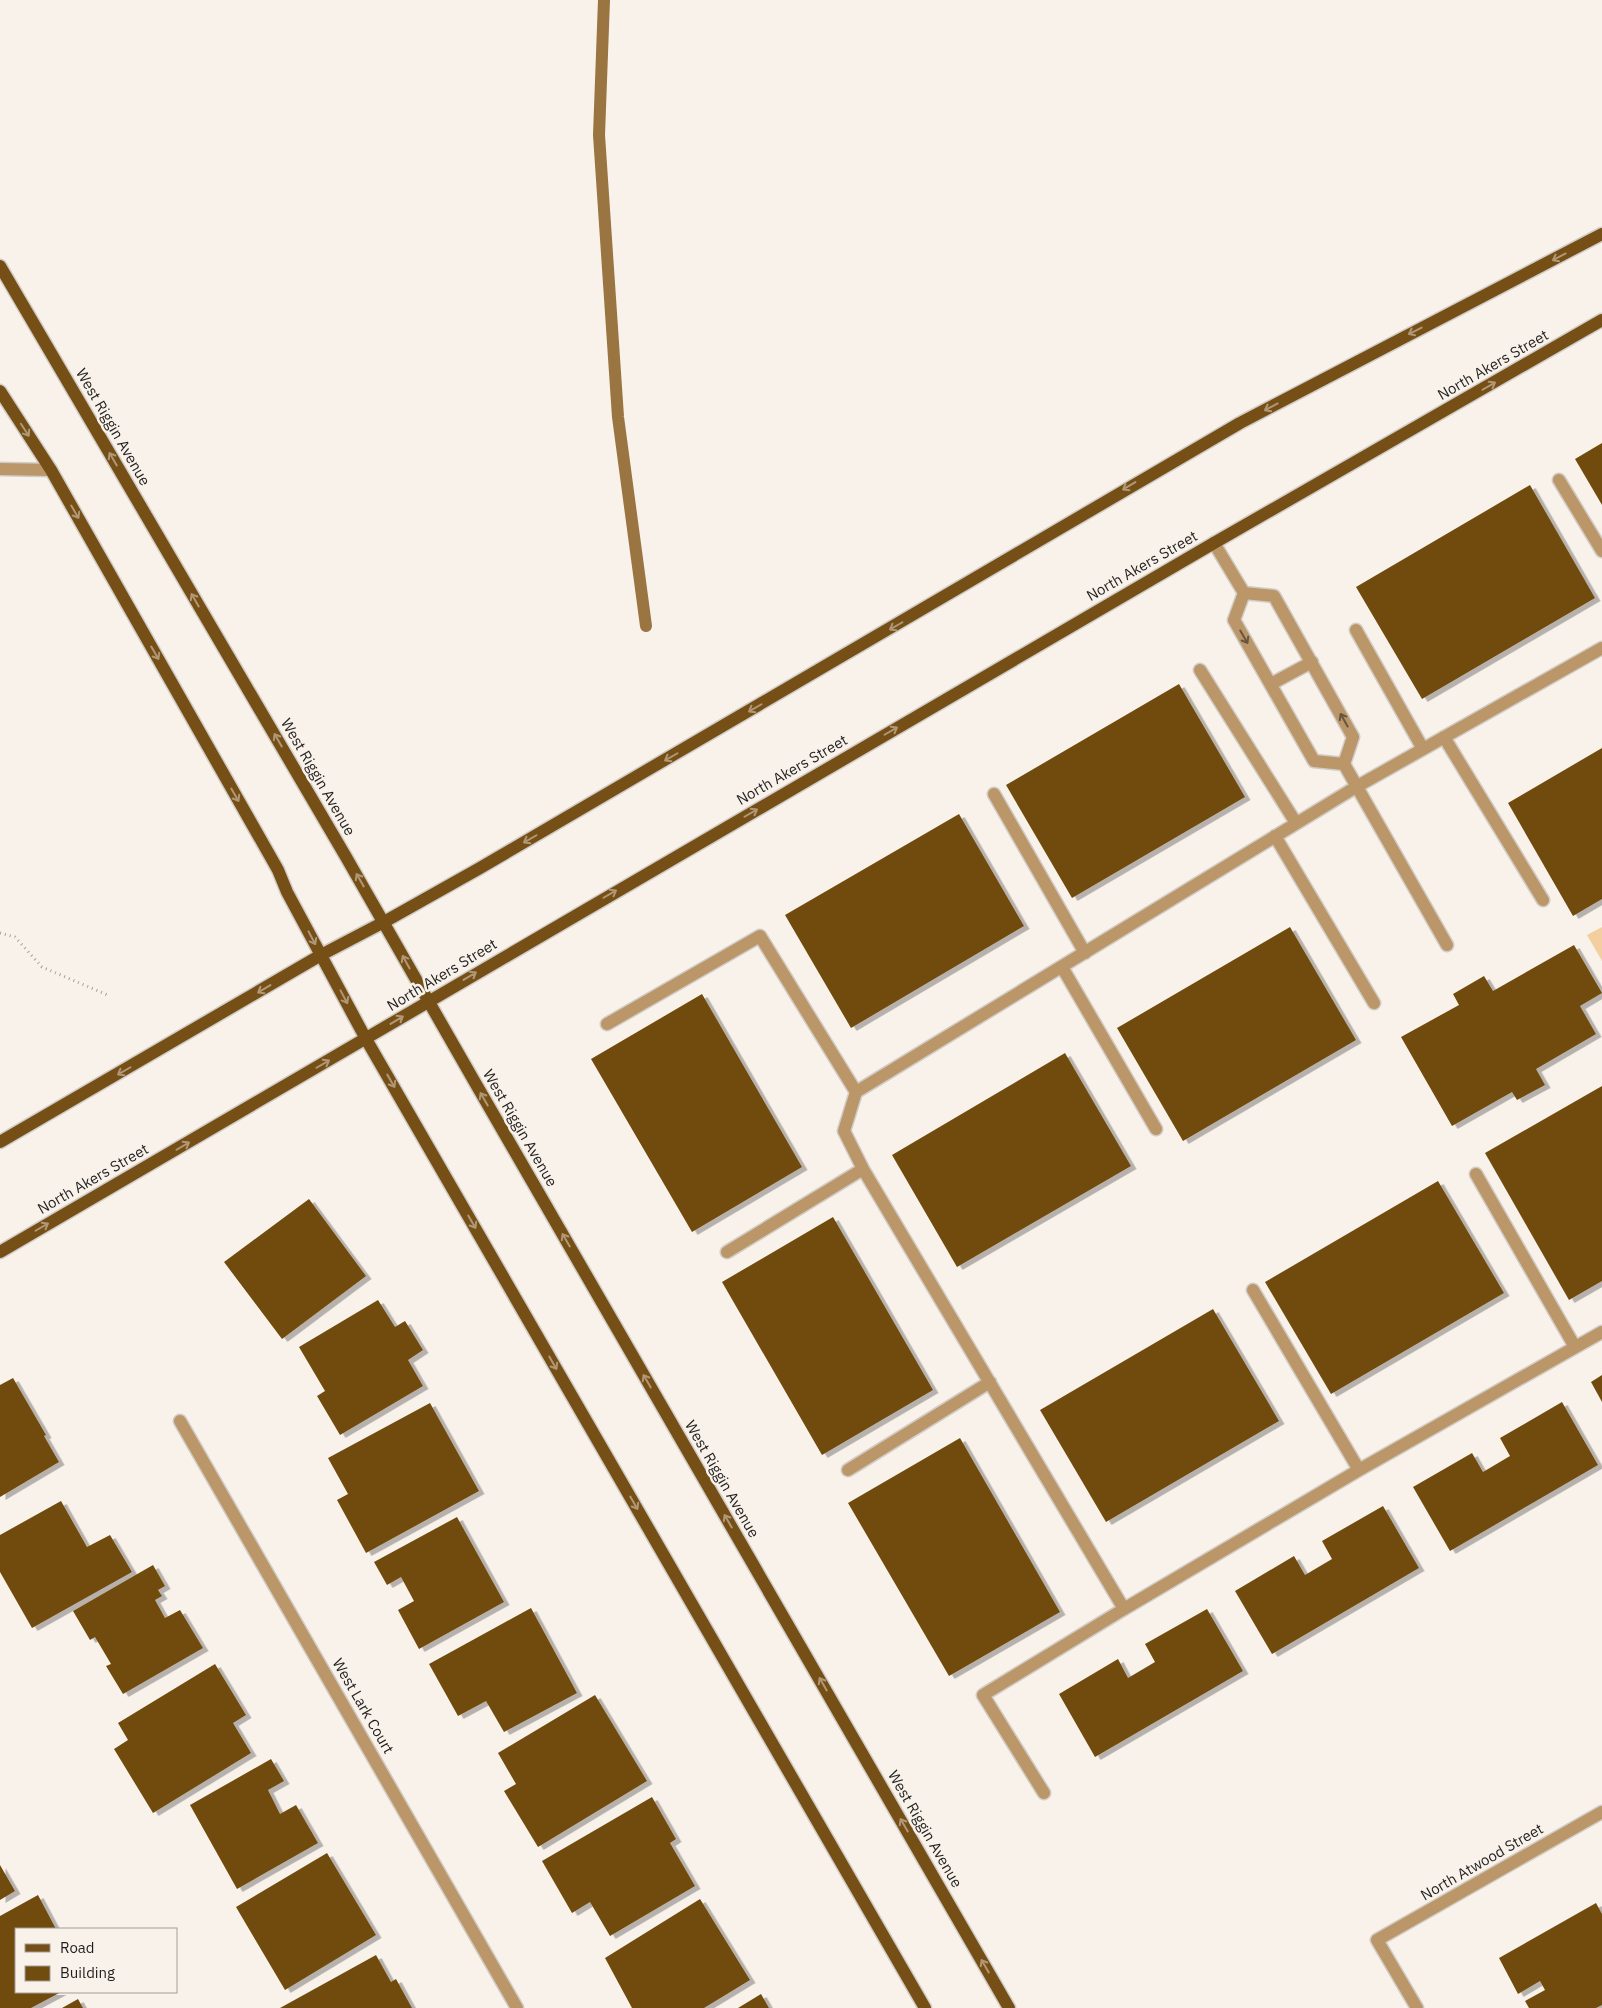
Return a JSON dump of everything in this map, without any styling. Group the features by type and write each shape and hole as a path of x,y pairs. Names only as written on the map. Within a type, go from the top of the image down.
{"main road":[{"path":"0,1142 321,955 384,922 722,728 1132,484 1240,423 1602,234"},
{"name":"West Riggin Avenue","path":"0,266 384,922 1009,2008"},
{"name":"North Akers Street","path":"0,1252 1214,543 1602,320"},
{"path":"0,391 51,470 278,870 287,892 366,1039 925,2008"}],"street":[{"path":"0,469 51,470"},
{"path":"1559,480 1602,551"},
{"path":"1214,543 1244,593"},
{"path":"1244,593 1274,596 1353,737 1344,764 1447,945"},
{"path":"1244,593 1234,620 1314,761 1344,764"},
{"path":"1356,630 1423,749"},
{"path":"1124,1609 863,1169 844,1131 856,1092 1356,787 1602,648"},
{"path":"1272,684 1312,662"},
{"path":"1200,670 1296,823"},
{"path":"1444,737 1543,900"},
{"path":"994,794 1085,953"},
{"path":"1275,836 1374,1004"},
{"path":"607,1024 760,936 856,1092"},
{"path":"1062,966 1156,1129"},
{"path":"727,1252 863,1169"},
{"path":"1476,1174 1575,1348"},
{"path":"1253,1290 1359,1470"},
{"path":"1044,1793 983,1695 1359,1470 1602,1332"},
{"path":"848,1470 990,1382"},
{"name":"West Lark Court","path":"180,1421 517,2008"},
{"name":"North Atwood Street","path":"1417,2008 1377,1940 1602,1812"}],"path":[{"path":"0,933 15,937 42,968 110,996"}],"shaded area":[{"path":"1602,927 1602,961 1587,935"}],"building":[{"path":"1602,443 1602,505 1575,459"},
{"path":"1530,485 1595,598 1422,699 1356,587"},
{"path":"1179,684 1245,797 1072,898 1006,785"},
{"path":"1602,748 1602,899 1573,916 1508,803"},
{"path":"959,814 1024,926 851,1028 785,915"},
{"path":"1290,927 1356,1040 1183,1141 1117,1028"},
{"path":"1574,945 1602,993 1580,1006 1596,1034 1536,1069 1545,1085 1517,1100 1512,1092 1452,1126 1401,1037 1459,1005 1453,994 1484,976 1493,991"},
{"path":"702,994 802,1167 692,1232 591,1059"},
{"path":"1065,1053 1131,1166 957,1267 892,1155"},
{"path":"1602,1086 1602,1281 1569,1300 1485,1153"},
{"path":"1438,1181 1504,1293 1331,1394 1265,1282"},
{"path":"309,1199 366,1276 282,1339 224,1262"},
{"path":"833,1217 933,1390 822,1455 722,1282"},
{"path":"378,1300 395,1327 405,1321 423,1350 408,1360 423,1386 340,1435 317,1396 325,1391 299,1347"},
{"path":"1213,1309 1279,1421 1106,1522 1040,1410"},
{"path":"1602,1375 1602,1402 1591,1382"},
{"path":"13,1378 46,1435 44,1436 59,1462 0,1497 0,1385"},
{"path":"1562,1402 1598,1465 1450,1551 1413,1487 1472,1453 1483,1472 1510,1456 1500,1438"},
{"path":"430,1403 479,1491 366,1553 337,1500 348,1494 328,1458"},
{"path":"960,1438 1060,1612 949,1676 848,1503"},
{"path":"61,1501 87,1547 110,1535 132,1572 32,1628 0,1572 0,1535"},
{"path":"1383,1506 1419,1568 1272,1654 1235,1591 1294,1556 1305,1575 1332,1559 1322,1541"},
{"path":"457,1517 504,1602 419,1649 398,1610 414,1601 401,1577 387,1585 374,1562"},
{"path":"153,1565 165,1586 158,1590 162,1596 155,1600 165,1618 180,1610 203,1648 123,1694 106,1666 111,1664 95,1637 90,1640 73,1611"},
{"path":"531,1608 577,1693 504,1732 486,1701 458,1716 429,1664"},
{"path":"1207,1609 1243,1671 1095,1757 1059,1694 1118,1659 1128,1678 1155,1662 1145,1644"},
{"path":"215,1664 246,1715 233,1723 251,1753 153,1813 114,1749 128,1740 118,1723"},
{"path":"595,1695 647,1781 538,1847 504,1791 516,1784 498,1753"},
{"path":"271,1759 284,1781 268,1790 280,1814 296,1805 318,1843 237,1889 190,1805"},
{"path":"652,1797 676,1839 670,1843 695,1886 610,1936 590,1902 572,1913 542,1861"},
{"path":"327,1853 376,1935 285,1990 236,1907"},
{"path":"0,1865 15,1891 0,1900"},
{"path":"38,1895 55,1928 15,1928 15,1993 59,1993 31,2008 0,2008 0,1916"},
{"path":"700,1899 750,1980 704,2008 632,2008 605,1958"},
{"path":"1596,1903 1602,1914 1602,2005 1596,2008 1529,2008 1525,2001 1545,1990 1540,1981 1518,1994 1499,1958"},
{"path":"376,1955 391,1982 396,1979 412,2008 280,2008"},
{"path":"761,1994 769,2008 738,2008"},
{"path":"78,1999 83,2008 62,2008"}],"waterway":[{"path":"604,0 599,135 618,417 646,626"}]}
